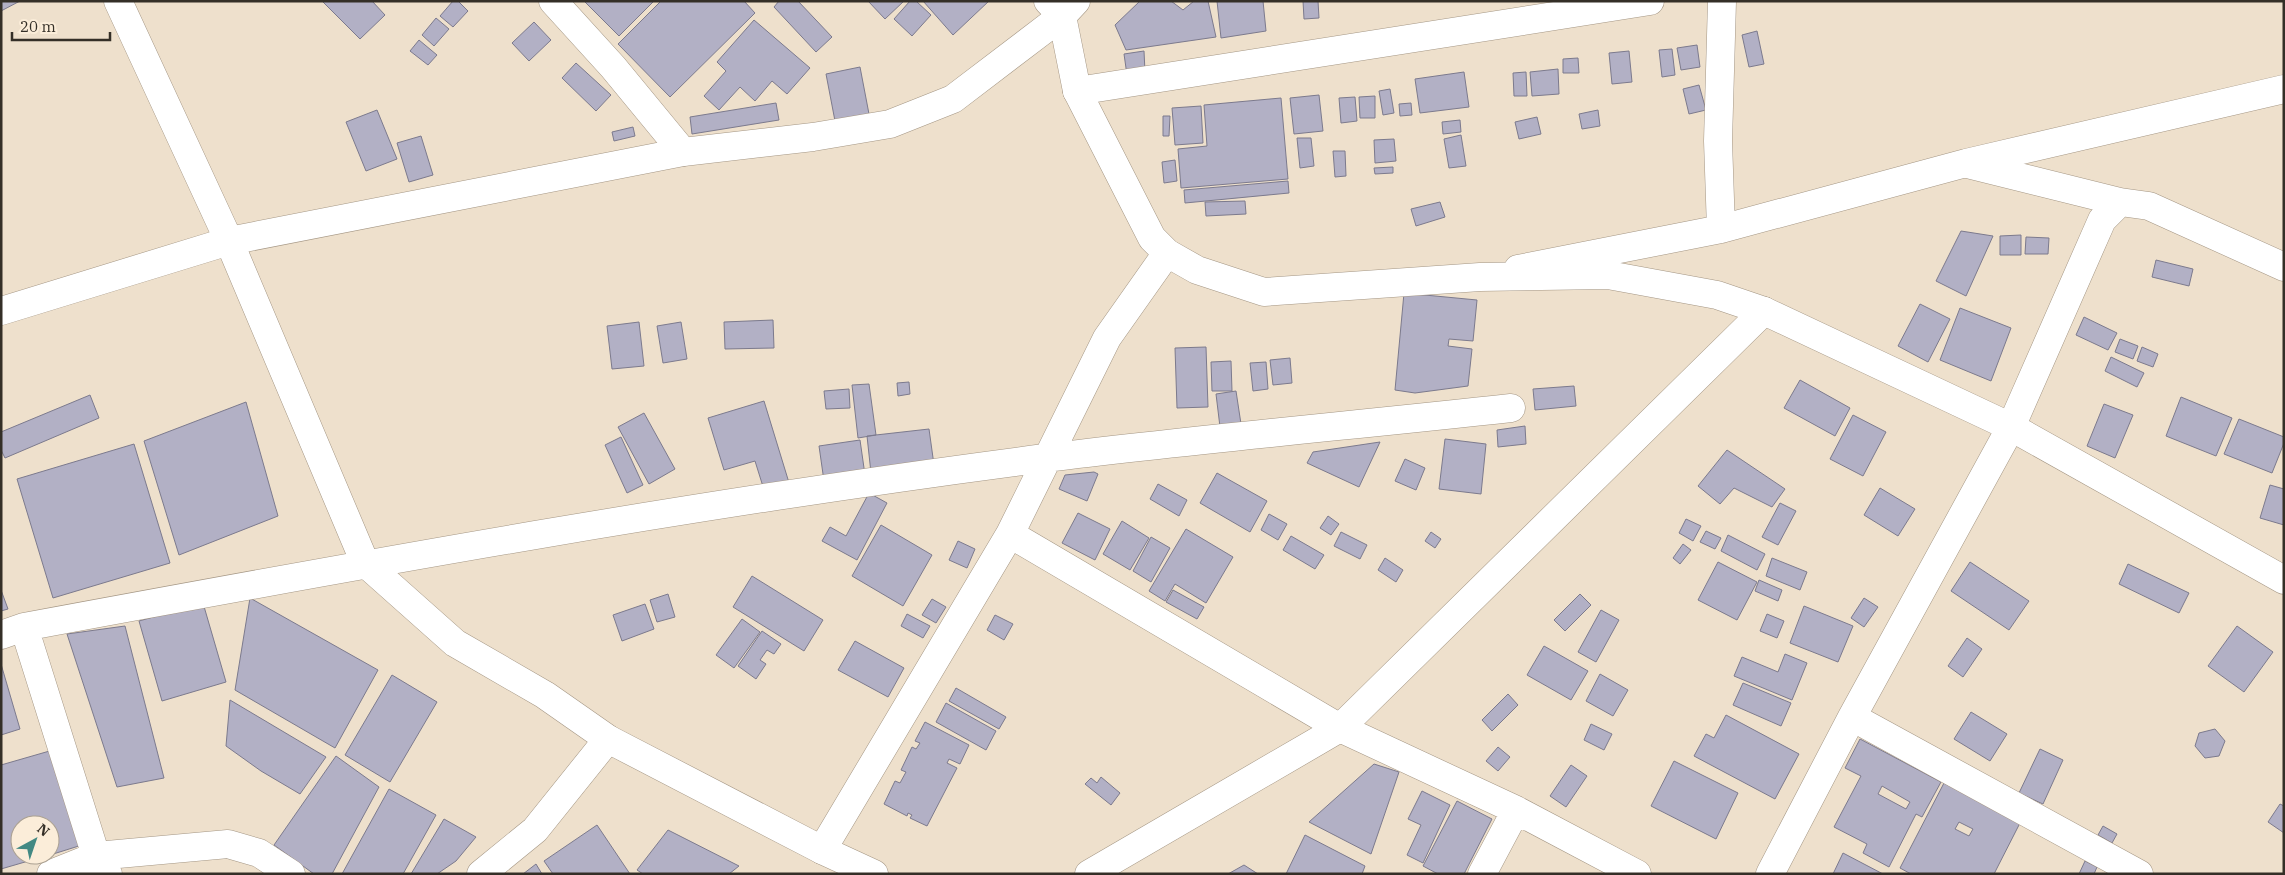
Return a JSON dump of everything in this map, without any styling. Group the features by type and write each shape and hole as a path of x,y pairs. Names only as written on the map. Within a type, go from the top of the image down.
{"street":[{"path":"118,1 229,241 365,563 455,643 545,696 608,739 822,850 874,874"},
{"path":"553,1 613,67 683,152"},
{"path":"1077,90 1650,1"},
{"path":"1721,229 1718,141 1722,1"},
{"path":"1,311 229,241 683,152 813,137 890,124 953,99 1062,6"},
{"path":"1062,6 1077,90 1152,238 1167,253 1197,270 1264,292 1480,277 1608,275 1717,295 1764,311 2011,427 2284,580"},
{"path":"1480,277 1721,229 1966,163 2284,89"},
{"path":"1966,163 2120,202 2149,206 2284,267"},
{"path":"1770,874 1852,717 2011,427 2102,220 2120,202"},
{"path":"822,850 1010,534 1106,338 1167,253"},
{"path":"1089,874 1340,728 1764,311"},
{"path":"102,865 13,631 365,563 806,492 1047,458 1511,408"},
{"path":"1010,534 1340,728 1516,810 1637,874"},
{"path":"1852,717 2139,874"},
{"path":"481,874 535,830 608,739"},
{"path":"1482,874 1516,810"},
{"path":"51,874 228,844 259,853 291,874"}],"building":[{"path":"1,1 20,1 1,11"},
{"path":"322,1 372,1 385,15 360,39"},
{"path":"453,1 458,1 468,11 453,27 440,16"},
{"path":"584,1 654,1 619,36"},
{"path":"661,1 744,1 755,13 670,97 618,44"},
{"path":"779,1 798,1 832,37 816,52 774,7"},
{"path":"868,1 904,1 885,19"},
{"path":"910,1 916,1 931,15 912,36 894,19"},
{"path":"923,1 989,1 953,35"},
{"path":"1140,1 1171,1 1183,10 1194,1 1208,1 1216,37 1126,50 1115,25"},
{"path":"1217,1 1263,1 1266,31 1221,38"},
{"path":"1303,1 1318,1 1319,18 1304,19"},
{"path":"436,18 449,29 434,46 422,35"},
{"path":"754,20 810,68 787,94 772,81 755,101 740,87 719,110 704,96 726,71 717,62"},
{"path":"534,22 551,40 529,61 512,43"},
{"path":"1757,31 1764,64 1749,67 1742,35"},
{"path":"419,40 437,55 428,65 410,51"},
{"path":"1697,45 1700,67 1681,70 1677,48"},
{"path":"1672,49 1675,75 1662,77 1659,50"},
{"path":"1144,51 1145,72 1127,75 1124,54"},
{"path":"1629,51 1632,82 1612,84 1609,53"},
{"path":"1578,58 1579,73 1563,73 1563,59"},
{"path":"576,63 611,95 596,111 562,78"},
{"path":"860,67 869,114 835,121 826,74"},
{"path":"1558,69 1559,94 1532,96 1530,72"},
{"path":"1464,72 1469,107 1420,113 1415,79"},
{"path":"1526,72 1527,96 1514,96 1513,73"},
{"path":"1699,85 1706,110 1689,114 1683,89"},
{"path":"1390,89 1394,113 1383,115 1379,91"},
{"path":"1319,95 1323,131 1294,134 1290,98"},
{"path":"1375,96 1375,118 1360,118 1359,97"},
{"path":"1355,97 1357,121 1341,123 1339,98"},
{"path":"1281,98 1288,179 1181,188 1178,149 1207,146 1204,105"},
{"path":"776,103 779,120 692,134 690,117"},
{"path":"1411,103 1412,115 1400,116 1399,104"},
{"path":"1201,106 1203,143 1175,145 1172,108"},
{"path":"377,110 397,159 366,171 346,122"},
{"path":"1598,110 1600,126 1582,129 1579,114"},
{"path":"1163,116 1170,116 1169,136 1163,136"},
{"path":"1537,117 1541,134 1519,139 1515,122"},
{"path":"1460,120 1461,132 1443,134 1442,122"},
{"path":"633,127 635,136 614,141 612,132"},
{"path":"1461,135 1466,166 1449,168 1444,139"},
{"path":"421,136 433,175 409,182 397,143"},
{"path":"1297,138 1311,138 1314,166 1300,168"},
{"path":"1394,139 1396,161 1375,163 1374,140"},
{"path":"1333,151 1345,151 1346,176 1335,177"},
{"path":"1175,160 1177,181 1164,183 1162,162"},
{"path":"1393,167 1393,173 1375,174 1374,168"},
{"path":"1288,181 1289,193 1185,203 1184,190"},
{"path":"1245,201 1246,214 1206,216 1205,202"},
{"path":"1440,202 1445,217 1416,226 1411,209"},
{"path":"1961,231 1993,236 1966,296 1936,281"},
{"path":"2021,235 2021,255 2000,255 2000,236"},
{"path":"2026,237 2049,238 2048,254 2025,254"},
{"path":"2156,260 2193,269 2189,286 2152,277"},
{"path":"1404,293 1477,300 1473,341 1449,339 1448,346 1472,349 1468,386 1415,393 1395,390"},
{"path":"1920,304 1950,319 1928,362 1898,346"},
{"path":"1960,308 2011,328 1991,381 1940,360"},
{"path":"2084,317 2117,333 2108,350 2076,335"},
{"path":"773,320 774,348 725,349 724,322"},
{"path":"639,322 644,366 612,369 607,326"},
{"path":"681,322 687,359 663,363 657,326"},
{"path":"2120,339 2138,346 2133,359 2115,352"},
{"path":"1206,347 1208,407 1177,408 1175,348"},
{"path":"2142,347 2158,354 2153,367 2137,361"},
{"path":"2111,357 2144,373 2137,387 2105,371"},
{"path":"1290,358 1292,383 1273,385 1270,360"},
{"path":"1231,361 1232,391 1212,391 1211,362"},
{"path":"1266,362 1268,389 1253,391 1250,363"},
{"path":"1800,380 1850,408 1835,436 1784,408"},
{"path":"909,382 910,394 898,396 897,383"},
{"path":"869,384 876,435 858,438 852,385"},
{"path":"1574,386 1576,406 1535,410 1533,389"},
{"path":"849,389 850,408 826,409 824,391"},
{"path":"1236,391 1241,424 1220,427 1216,394"},
{"path":"90,395 99,418 5,458 1,450 1,432"},
{"path":"2181,397 2232,418 2216,456 2166,436"},
{"path":"764,401 790,486 765,493 755,461 724,470 708,418"},
{"path":"246,402 278,516 179,555 144,441"},
{"path":"2104,404 2133,415 2115,458 2087,446"},
{"path":"644,413 675,469 649,484 618,427"},
{"path":"1853,415 1886,432 1863,476 1830,459"},
{"path":"2239,419 2284,437 2284,443 2272,473 2224,454"},
{"path":"1525,426 1526,444 1498,447 1497,430"},
{"path":"929,429 934,465 871,473 867,436"},
{"path":"621,437 643,485 627,493 605,445"},
{"path":"1445,439 1486,444 1481,494 1439,489"},
{"path":"860,440 865,475 824,481 819,446"},
{"path":"1380,442 1359,487 1307,463 1313,452"},
{"path":"134,444 170,563 53,598 17,479"},
{"path":"1727,450 1785,489 1772,507 1734,488 1720,504 1698,486"},
{"path":"1405,459 1425,468 1416,490 1395,481"},
{"path":"1094,472 1098,474 1087,501 1059,489 1065,475"},
{"path":"1217,473 1267,501 1250,532 1200,503"},
{"path":"1158,484 1187,500 1179,516 1150,499"},
{"path":"2270,485 2284,489 2284,525 2260,518"},
{"path":"1880,488 1915,509 1898,536 1864,515"},
{"path":"869,493 887,503 857,560 822,541 830,527 846,536"},
{"path":"1780,503 1796,511 1778,545 1762,537"},
{"path":"1078,513 1110,529 1095,560 1062,543"},
{"path":"1269,514 1287,524 1278,540 1261,530"},
{"path":"1328,516 1339,524 1331,535 1320,528"},
{"path":"1686,519 1701,526 1693,541 1679,533"},
{"path":"1122,521 1149,538 1130,570 1103,554"},
{"path":"881,525 932,555 903,606 852,576"},
{"path":"1186,529 1233,557 1206,603 1175,584 1165,601 1149,591"},
{"path":"1706,531 1721,538 1715,549 1700,542"},
{"path":"1341,532 1367,545 1360,559 1334,546"},
{"path":"1431,532 1441,539 1435,548 1425,541"},
{"path":"1728,535 1765,554 1757,570 1721,551"},
{"path":"1291,536 1324,555 1315,569 1283,550"},
{"path":"1151,537 1170,548 1151,582 1133,571"},
{"path":"958,541 975,549 967,568 949,560"},
{"path":"1683,544 1691,550 1680,564 1673,558"},
{"path":"1385,558 1403,570 1396,582 1378,570"},
{"path":"1772,558 1807,572 1800,590 1766,576"},
{"path":"1718,562 1757,582 1737,620 1698,600"},
{"path":"1970,562 2029,601 2009,630 1951,591"},
{"path":"2128,564 2189,593 2179,613 2119,584"},
{"path":"752,576 823,620 804,651 733,607"},
{"path":"1759,580 1782,590 1778,601 1755,591"},
{"path":"1,590 8,609 1,611"},
{"path":"1173,590 1204,607 1197,619 1166,602"},
{"path":"668,594 675,617 657,622 650,600"},
{"path":"1580,594 1591,605 1565,631 1554,620"},
{"path":"250,598 378,670 335,748 235,690"},
{"path":"1864,598 1878,607 1864,627 1851,618"},
{"path":"932,599 946,607 936,623 922,615"},
{"path":"203,603 226,682 162,701 139,621"},
{"path":"645,604 654,629 622,641 613,615"},
{"path":"1804,606 1853,626 1838,662 1790,643"},
{"path":"1601,610 1619,620 1596,662 1578,652"},
{"path":"907,614 930,626 923,638 901,626"},
{"path":"1767,614 1784,621 1777,638 1760,631"},
{"path":"995,615 1013,624 1004,640 987,630"},
{"path":"742,619 760,632 734,668 716,655"},
{"path":"125,626 164,778 117,787 67,634"},
{"path":"2237,626 2273,652 2244,692 2208,666"},
{"path":"762,631 781,644 774,654 767,650 760,660 766,664 756,679 738,666"},
{"path":"1967,638 1982,649 1963,677 1948,666"},
{"path":"855,641 904,668 888,697 838,670"},
{"path":"1544,646 1588,671 1571,700 1527,675"},
{"path":"1785,654 1807,663 1792,700 1734,676 1742,657 1778,672"},
{"path":"1,664 20,729 1,735"},
{"path":"1600,674 1628,690 1613,716 1586,701"},
{"path":"392,675 437,702 390,782 345,755"},
{"path":"1743,683 1791,703 1781,726 1733,705"},
{"path":"956,688 1006,717 999,729 949,701"},
{"path":"1508,694 1518,705 1492,731 1482,720"},
{"path":"230,700 326,757 300,794 261,771 226,746"},
{"path":"946,703 996,731 986,750 936,722"},
{"path":"1971,712 2007,734 1990,761 1954,739"},
{"path":"1726,715 1799,754 1775,799 1694,756 1706,734 1714,738"},
{"path":"925,722 969,745 960,764 949,759 947,763 957,768 927,826 910,818 912,815 908,813 907,816 884,804 895,781 900,783 906,772 901,770 912,747 916,749 920,743 915,741"},
{"path":"1591,724 1612,734 1604,750 1584,740"},
{"path":"2215,729 2225,741 2219,756 2205,758 2195,746 2199,733"},
{"path":"1860,739 1941,782 1922,817 1916,814 1889,867 1863,853 1867,844 1834,827 1861,776 1845,768","holes":["1882,786 1910,802 1906,809 1878,794"]},
{"path":"1498,747 1510,757 1498,771 1486,761"},
{"path":"2040,749 2063,760 2043,804 2019,793"},
{"path":"53,750 82,845 60,852 60,815 10,815 10,865 15,865 1,869 1,765"},
{"path":"336,756 379,787 332,874 314,874 274,845"},
{"path":"1674,761 1738,793 1716,839 1651,806"},
{"path":"1374,764 1399,772 1371,854 1309,822"},
{"path":"1571,765 1587,776 1566,807 1550,796"},
{"path":"1101,777 1120,793 1111,805 1085,784 1091,778 1097,783"},
{"path":"1944,783 2020,823 1994,874 1911,874 1900,868","holes":["1959,822 1973,829 1969,836 1955,829"]},
{"path":"389,789 436,815 403,874 342,874"},
{"path":"1422,791 1450,805 1423,863 1407,855 1421,825 1408,819"},
{"path":"1457,801 1492,819 1464,874 1438,874 1423,866"},
{"path":"2280,804 2284,806 2284,833 2268,822"},
{"path":"444,819 476,837 456,861 437,874 411,874"},
{"path":"597,825 630,874 553,874 544,861"},
{"path":"2103,826 2117,834 2112,843 2098,835"},
{"path":"668,830 739,866 729,874 643,874 637,870"},
{"path":"1305,835 1365,866 1362,874 1286,874"},
{"path":"1843,853 1883,874 1833,874"},
{"path":"2085,861 2097,867 2094,874 2079,874"},
{"path":"536,864 542,874 523,874"},
{"path":"1244,865 1258,874 1228,874"}]}
